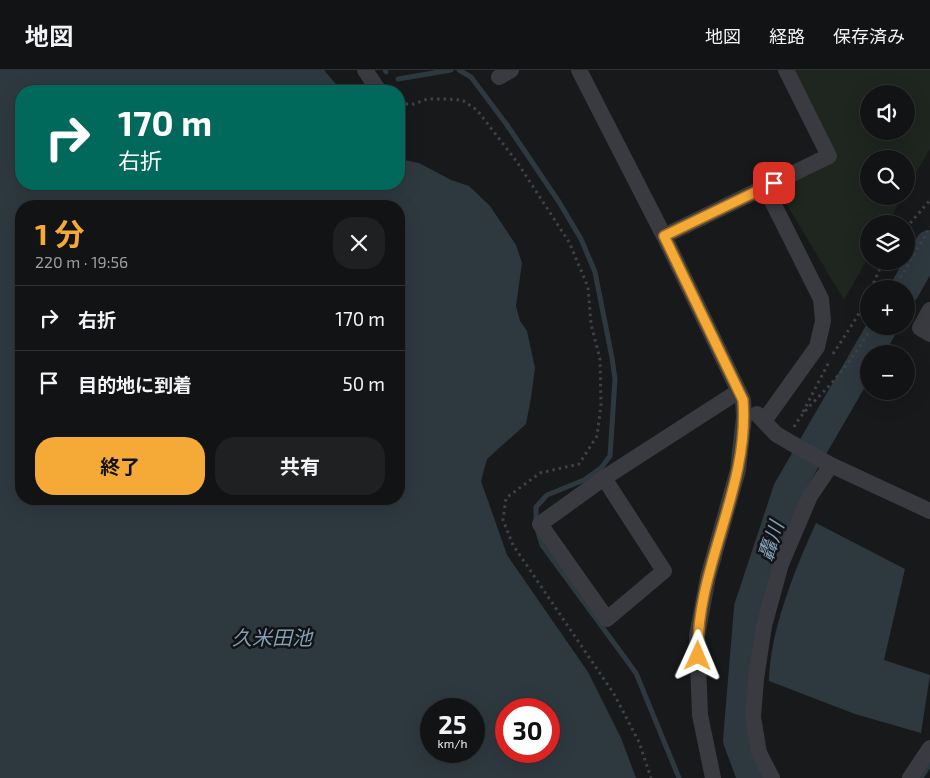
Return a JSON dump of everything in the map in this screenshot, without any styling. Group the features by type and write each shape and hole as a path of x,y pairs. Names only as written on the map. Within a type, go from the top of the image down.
{"street":[{"path":"365,70 375,85"},
{"path":"579,70 664,236 741,396 776,434 792,444 831,466 930,512"},
{"path":"664,236 829,156 786,70"},
{"path":"764,421 817,347 823,321 821,299 765,187"},
{"path":"930,310 920,328 930,334"},
{"path":"604,478 664,571 607,619 540,524 604,478 741,396"},
{"path":"713,778 700,715 697,636 708,577 738,470 744,417 741,396"},
{"path":"772,778 759,753 753,717 764,626 782,564 810,496 831,466"},
{"path":"910,778 930,748"}],"path":[{"path":"405,103 445,98 462,100 478,110 517,162 569,242 588,287 591,324 600,359 601,405 597,436 579,464 540,473 506,498 503,520 513,545 614,694 639,742 651,778"},
{"path":"915,218 930,200"},
{"path":"899,280 930,227"},
{"path":"792,444 800,417 825,368 860,311"},
{"path":"800,417 846,366 867,335"}],"shaded area":[{"path":"787,70 930,70 930,149 915,175 915,150 860,150 860,205 898,205 892,215 860,215 861,270 844,300 774,183 837,159"}],"water":[{"name":"久米田池","path":"0,70 324,70 337,85 15,85 15,190 405,190 405,160 419,163 451,180 469,186 490,206 516,245 522,263 516,306 520,321 527,331 535,368 526,424 487,459 481,481 507,555 588,672 621,738 636,778 0,778"},
{"path":"816,523 905,569 884,660 930,675 921,733 855,714 769,681 770,661 785,600"}],"waterway":[{"path":"398,79 451,70"},
{"path":"459,70 471,77 507,125 559,202 581,239 595,272 612,358 615,379 610,456 601,468 584,480 547,495 536,507 536,524"},
{"name":"轟川","path":"910,280 930,245"},
{"name":"轟川","path":"752,778 738,740 749,608 788,490 878,335"},
{"path":"538,532 542,545 636,673 679,778"},
{"path":"921,778 930,764"}],"route":[{"path":"698,656 697,636 708,577 738,470 744,417 743,400 664,236 774,183"}]}
